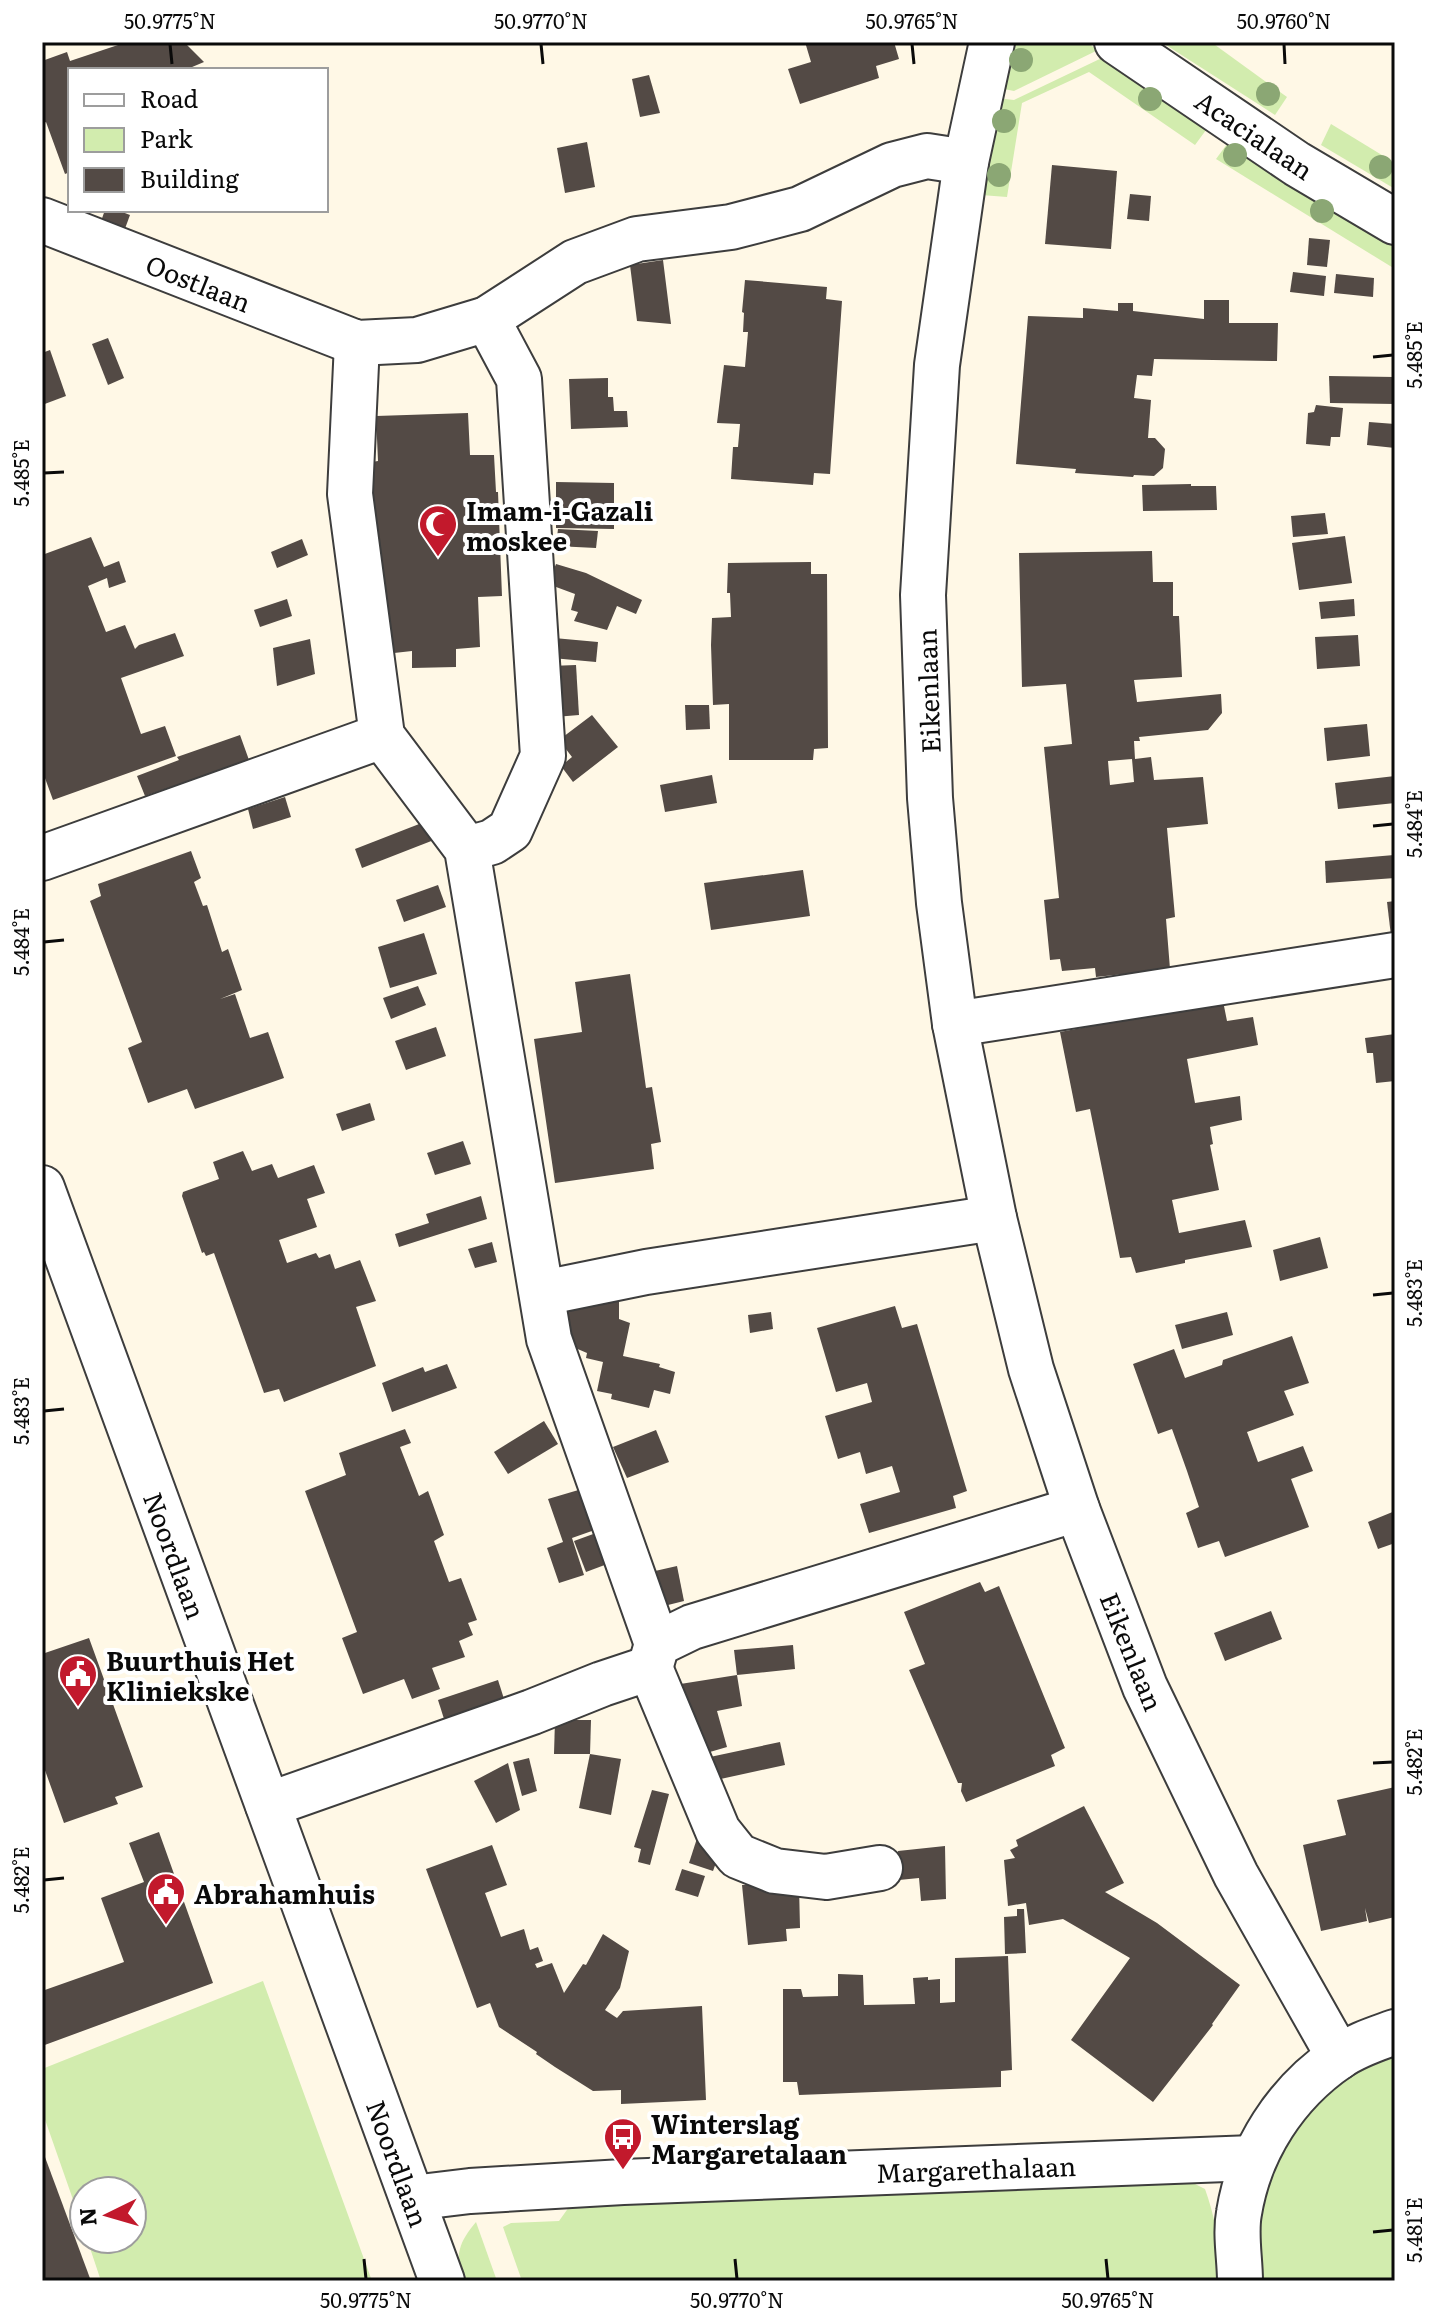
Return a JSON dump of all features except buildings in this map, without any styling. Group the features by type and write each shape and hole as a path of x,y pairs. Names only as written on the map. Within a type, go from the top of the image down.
{"street":[{"name":"Eikenlaan","path":"992,42 966,162 937,365 923,595 930,798 939,903 955,1024 994,1218 1031,1369 1077,1509 1145,1687 1236,1875 1339,2057"},
{"name":"Acacialaan","path":"1117,42 1297,164 1395,222"},
{"path":"880,1868 826,1877 775,1871 738,1856 718,1831 653,1656 549,1339 467,849 382,736 350,494 357,343 417,340 487,319 575,262 637,239 731,227 800,209 892,165 927,156 966,162"},
{"name":"Oostlaan","path":"42,220 357,343"},
{"path":"467,849 492,842 510,830 543,756 519,379 487,319"},
{"path":"42,858 382,736"},
{"path":"955,1024 1395,955"},
{"name":"Noordlaan","path":"42,1188 442,2281"},
{"path":"543,1293 646,1272 994,1218"},
{"path":"268,1805 532,1712 602,1684 653,1656 692,1627 1077,1509"},
{"path":"1240,2281 1238,2215 1253,2158 1289,2100 1339,2057 1371,2040 1395,2032"},
{"name":"Margarethalaan","path":"412,2198 470,2191 623,2182 1253,2158"}],"green space":[{"path":"1017,42 1086,42 1098,50 1014,91 999,88 1006,56"},
{"path":"1168,42 1211,42 1287,97 1275,115 1166,45"},
{"path":"1106,56 1209,126 1195,145 1089,72 1022,103 1007,197 981,195 997,98 1014,100"},
{"path":"1331,124 1395,163 1395,189 1321,145"},
{"path":"1230,140 1395,244 1395,269 1216,159"},
{"path":"263,1981 372,2281 101,2281 92,2255 148,2255 148,2175 68,2175 68,2185 42,2111 42,2069"},
{"path":"1395,2052 1395,2281 1261,2281 1257,2230 1268,2174 1312,2102 1343,2076"},
{"path":"1187,2180 1205,2189 1217,2234 1219,2281 522,2281 503,2227 511,2223 559,2221 569,2207"},
{"path":"476,2222 497,2281 463,2281 460,2250"}],"place":[{"name":"Imam-i-Gazali moskee","path":"438,558"},
{"name":"Buurthuis Het Kliniekske","path":"78,1708"},
{"name":"Abrahamhuis","path":"166,1926"},
{"name":"Winterslag Margaretalaan","path":"623,2171"}]}
